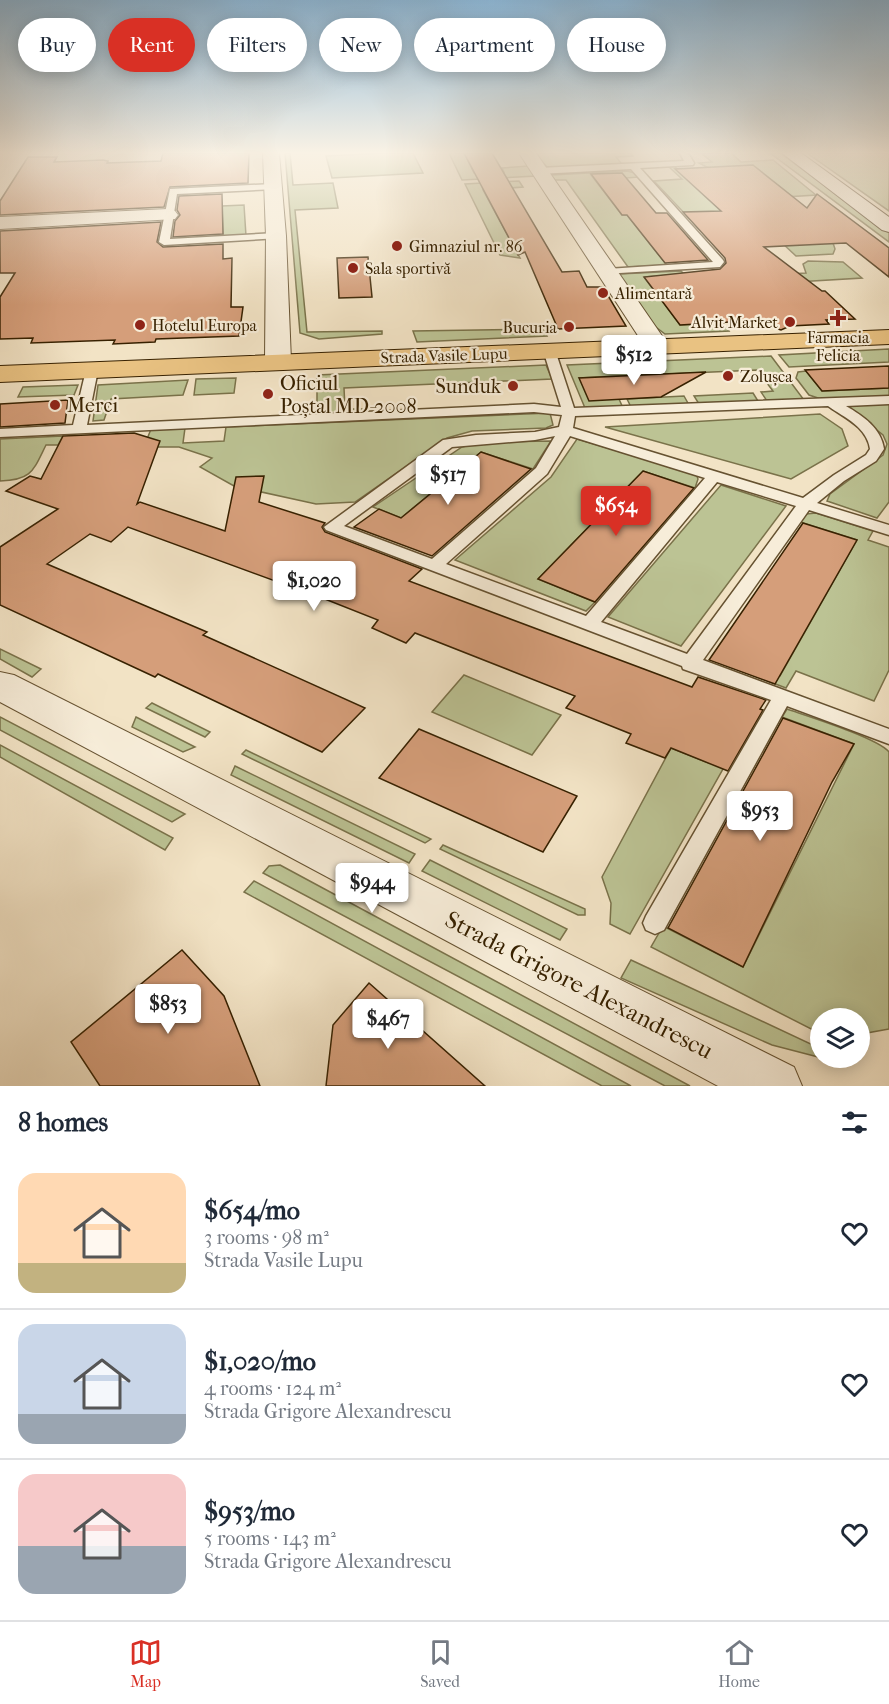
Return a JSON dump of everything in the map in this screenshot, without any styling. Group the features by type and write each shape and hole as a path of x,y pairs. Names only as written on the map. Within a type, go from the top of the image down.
{"main road":[{"name":"Strada Vasile Lupu","path":"0,374 889,337"}],"street":[{"path":"274,204 278,361"},
{"path":"561,204 657,346"},
{"path":"859,204 889,226"},
{"path":"0,223 168,215"},
{"name":"Strada Grigore Alexandrescu","path":"0,685 774,1086"}],"lane":[{"path":"170,204 164,242 276,236"},
{"path":"607,272 716,265 719,262 667,204"},
{"path":"434,566 542,471 566,430 569,412 549,350"},
{"path":"79,429 92,370"},
{"path":"0,433 534,408 569,412 889,400"},
{"path":"690,663 806,504 839,478 871,458 877,449 875,437 831,402"},
{"path":"888,527 566,430 535,436 448,443 332,527 889,737"},
{"path":"589,625 714,475"},
{"path":"655,923 782,698"}],"green space":[{"path":"289,204 337,204 338,208 295,210 307,332 382,331 382,334 319,339 300,333"},
{"path":"475,204 490,204 520,258 500,255"},
{"path":"583,204 613,204 622,215 627,215 667,265 628,267"},
{"path":"675,204 715,204 728,216 720,251"},
{"path":"838,204 849,204 889,233 889,242"},
{"path":"879,204 889,204 889,211"},
{"path":"244,205 246,236 223,237 222,206"},
{"path":"764,226 833,243 835,249 833,254 796,256"},
{"path":"808,261 843,262 862,278 710,287 739,322 731,323 696,279 806,273 803,264"},
{"path":"681,271 684,274 645,277 680,325 723,323 729,331 665,334 653,325 619,274"},
{"path":"543,329 547,336 417,342 413,331"},
{"path":"889,349 889,362 789,367 779,355"},
{"path":"771,356 804,400 767,401 761,392 773,391 757,370 580,378 619,399 623,408 585,408 567,365"},
{"path":"546,365 552,379 344,388 345,409 364,409 365,412 322,414 317,409 317,375"},
{"path":"806,371 822,391 889,388 889,397 821,399 809,395 796,378 798,372"},
{"path":"236,378 234,393 194,395 196,379"},
{"path":"188,380 183,395 111,399 104,420 93,421 98,385"},
{"path":"78,385 74,395 18,397 23,387"},
{"path":"753,393 758,401 699,404 694,396"},
{"path":"684,396 689,405 631,407 627,399"},
{"path":"889,403 889,502 877,518 827,501 830,494 883,455 887,444 883,435 850,409 851,405"},
{"path":"550,413 553,425 546,428 472,431 447,438 355,502 316,504 234,486 200,467 212,458 179,447 144,447 151,429 185,428 183,443 224,441 226,427"},
{"path":"820,414 842,429 848,446 791,479 605,427"},
{"path":"63,436 58,445 46,445 34,468 25,476 0,481 0,439"},
{"path":"577,439 696,474 698,479 695,488 643,471 538,579 595,602 586,611 455,560 551,477"},
{"path":"551,441 533,469 481,452 401,518 373,507 462,447 483,442"},
{"path":"721,485 786,506 681,646 608,617"},
{"path":"816,513 873,531 868,540 889,547 889,670 874,701 796,671 786,688 710,659 780,676 857,540 800,522 806,514"},
{"path":"0,649 41,669 32,677 0,659"},
{"path":"464,675 561,715 532,755 432,712"},
{"path":"152,703 210,732 205,737 146,708"},
{"path":"787,709 857,734 889,752 889,1029 870,1032 870,1008 810,1008 810,1028 651,947 663,926 743,967 854,744 782,717"},
{"path":"754,714 630,934 610,924 611,903 602,877 671,748 709,763"},
{"path":"0,717 185,814 172,822 0,730"},
{"path":"136,717 195,747 183,752 132,727"},
{"path":"0,745 173,838 165,850 0,757"},
{"path":"246,750 431,839 425,843 242,754"},
{"path":"235,766 415,854 409,863 231,775"},
{"path":"443,845 585,909 585,915 578,915 440,849"},
{"path":"430,860 567,929 560,940 422,871"},
{"path":"280,865 690,1086 665,1086 263,873 269,866"},
{"path":"254,881 631,1086 602,1086 244,892"},
{"path":"631,960 810,1044 810,1055 772,1045 621,978"}],"building":[{"path":"0,204 165,204 164,207 0,215"},
{"path":"178,204 222,204 223,234 173,237 175,221 180,215 177,210"},
{"path":"491,204 522,204 562,272 579,271 587,287 603,287 626,326 558,329 525,252 518,255"},
{"path":"613,204 648,204 656,213 667,213 708,260 665,263 627,215 622,215"},
{"path":"713,204 802,204 807,208 810,204 830,204 889,248 889,277 846,243 764,247 825,291 855,319 826,320 829,324 790,326 781,330 768,326 763,320 680,325 644,277 720,269 726,263 725,258 683,212 721,211"},
{"path":"161,222 157,242 163,247 223,244 223,259 232,258 231,307 243,307 239,336 156,339 155,342 113,344 115,340 31,343 33,338 0,339 0,297 15,273 0,273 0,231"},
{"path":"368,257 372,297 339,298 337,258"},
{"path":"889,366 889,388 822,391 805,370"},
{"path":"706,372 661,397 589,401 579,378"},
{"path":"68,400 65,423 0,427 0,404"},
{"path":"134,433 160,441 137,504 140,502 225,531 236,477 264,476 259,502 325,523 322,527 325,532 422,569 409,581 692,687 698,677 766,700 760,709 763,710 728,771 671,748 665,758 626,743 631,734 566,708 575,696 415,633 406,643 372,628 378,620 287,584 128,527 111,542 90,534 47,564 207,632 203,635 365,708 322,752 158,674 155,677 0,605 0,547 58,509 6,491 30,476 41,479 63,436"},
{"path":"481,452 531,469 432,556 354,527 379,509 401,518"},
{"path":"643,471 694,488 595,602 538,579"},
{"path":"803,523 857,540 775,684 709,660"},
{"path":"783,718 854,744 832,782 743,967 668,928"},
{"path":"419,729 577,796 543,852 379,778"},
{"path":"182,950 224,996 260,1086 100,1086 71,1042"},
{"path":"369,983 485,1086 326,1086 333,1025"}],"place":[{"name":"Gimnaziul nr. 86","path":"397,246"},
{"name":"Sala sportivă","path":"353,268"},
{"name":"Alimentară","path":"603,293"},
{"name":"Farmacia Felicia","path":"838,318"},
{"name":"Alvit Market","path":"790,322"},
{"name":"Hotelul Europa","path":"140,325"},
{"name":"Bucuria","path":"569,327"},
{"name":"Zolușca","path":"728,376"},
{"name":"Sunduk","path":"513,386"},
{"name":"Oficiul Poștal MD-2008","path":"268,394"},
{"name":"Merci","path":"55,405"}]}
